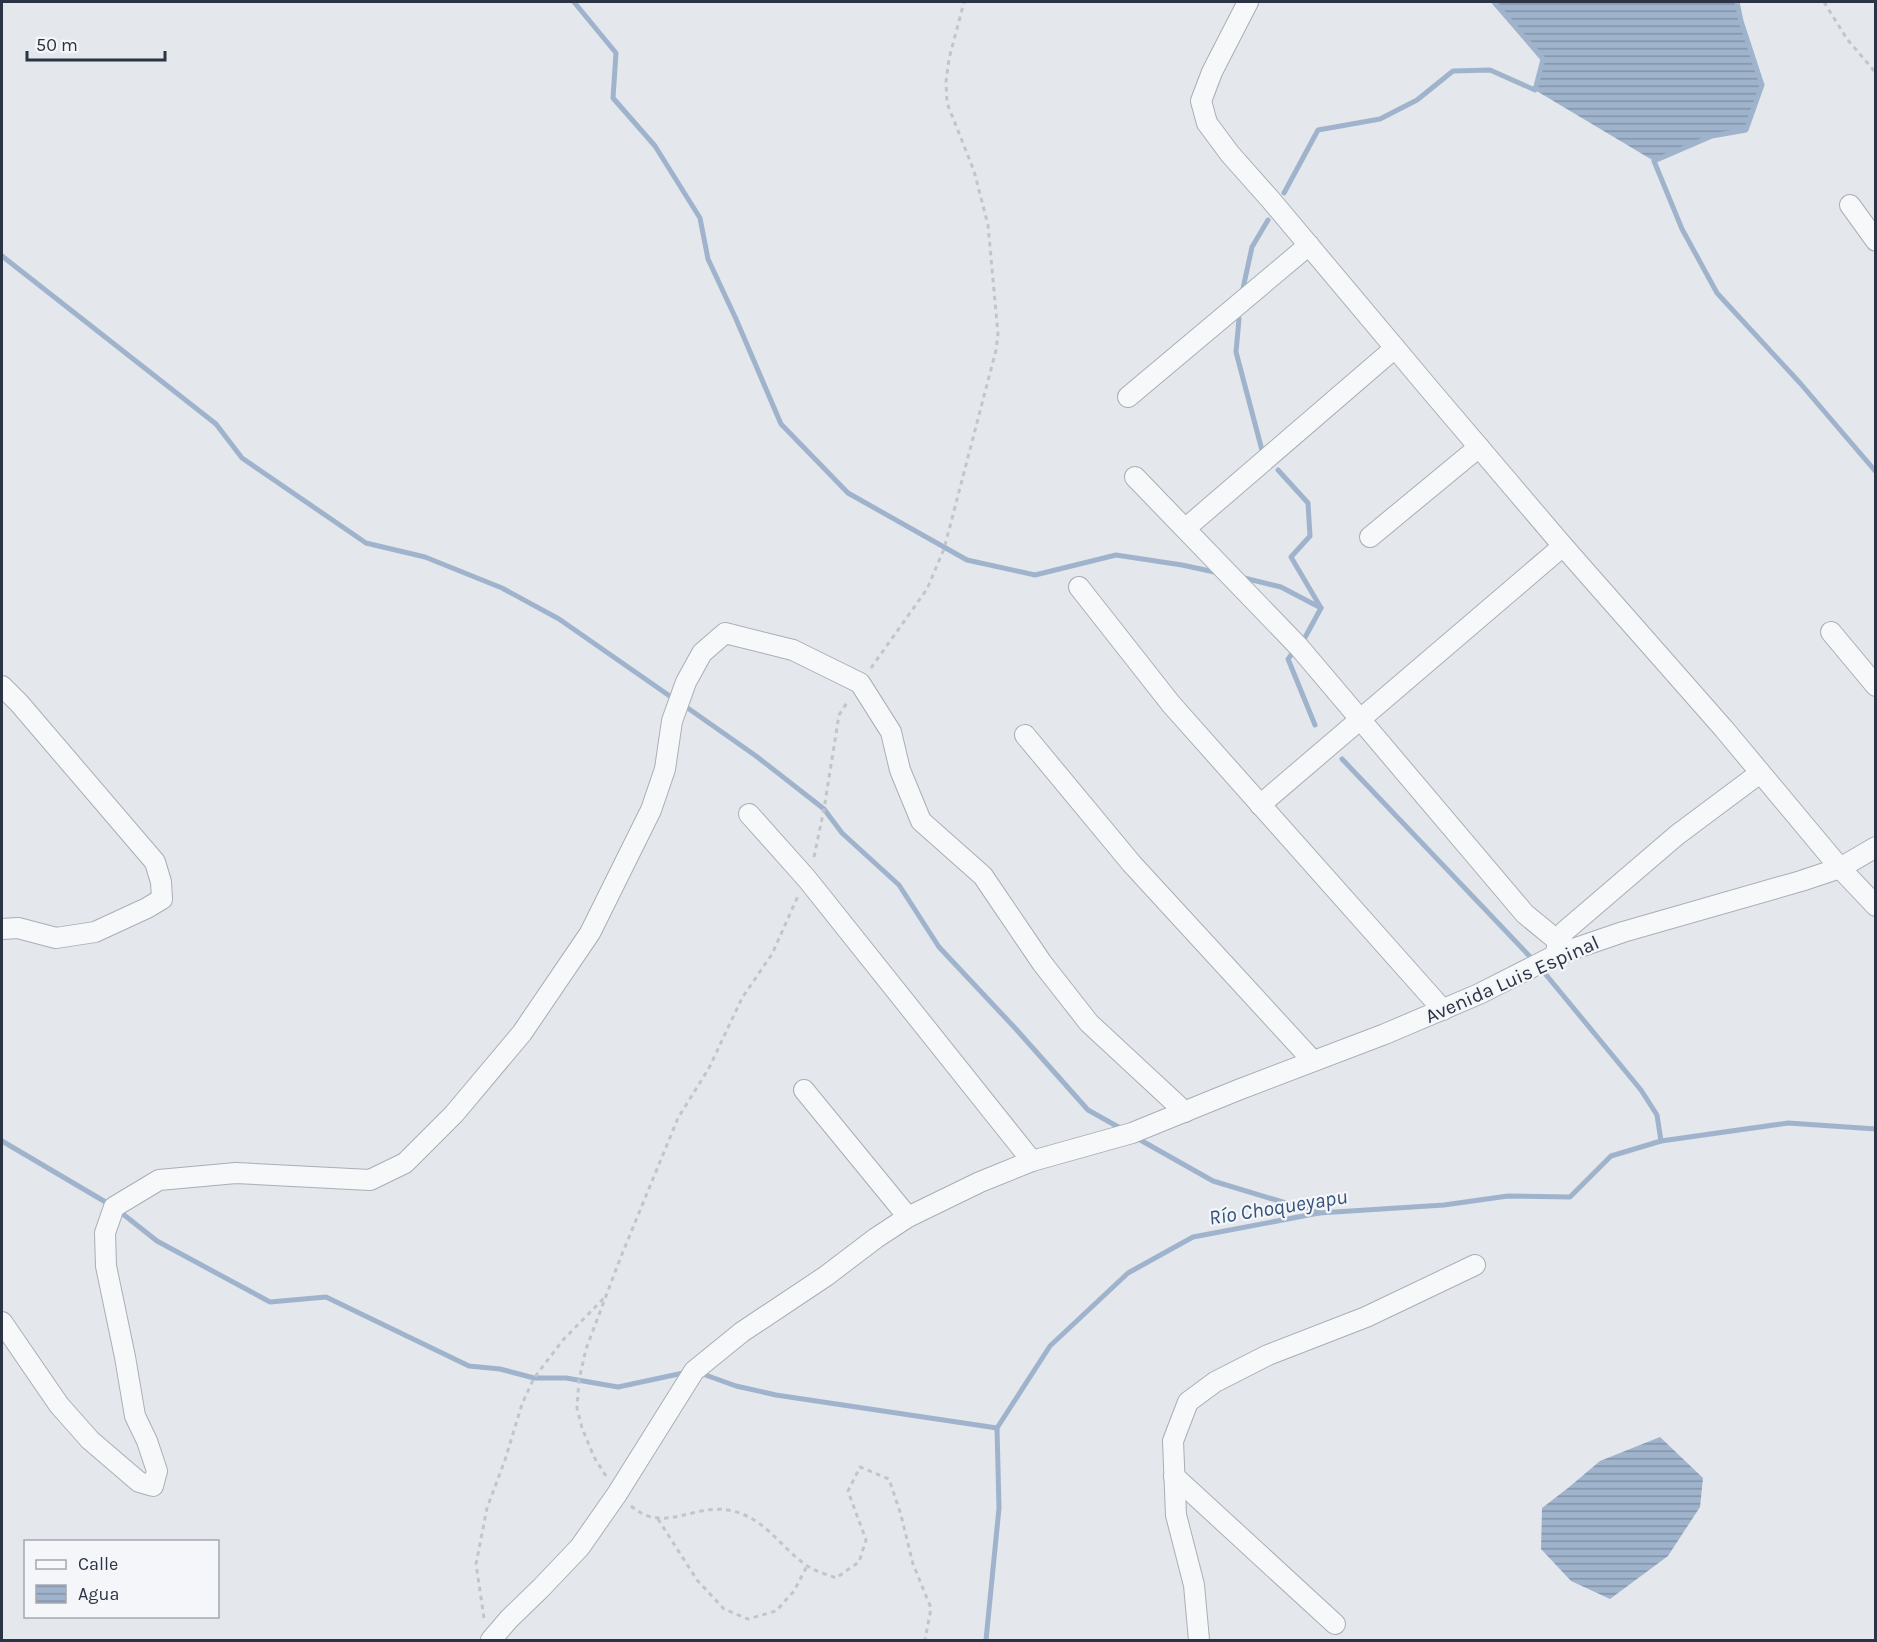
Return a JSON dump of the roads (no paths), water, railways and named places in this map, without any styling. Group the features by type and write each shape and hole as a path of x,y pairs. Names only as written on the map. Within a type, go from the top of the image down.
{"street":[{"path":"1248,2 1212,72 1201,101 1208,123 1230,154 1563,546 1875,906"},
{"path":"1850,205 1875,241"},
{"path":"1128,397 1309,245"},
{"path":"1186,528 1395,348"},
{"path":"1370,537 1479,447"},
{"path":"1135,477 1299,646 1525,914 1557,948 1566,931 1677,835 1760,773"},
{"path":"1260,805 1563,546"},
{"path":"1079,587 1171,704 1443,1010"},
{"path":"1831,632 1875,686"},
{"path":"2,1322 59,1405 90,1440 139,1482 153,1486 157,1471 147,1441 135,1416 126,1357 106,1266 105,1233 114,1207 159,1180 236,1173 370,1180 405,1163 454,1114 522,1033 590,933 651,810 665,769 672,721 686,682 702,653 724,633 793,650 860,682 891,732 900,770 921,821 983,876 1042,963 1089,1023 1185,1112"},
{"path":"2,686 155,862 161,882 162,899 95,932 56,938 18,928 2,929"},
{"path":"1025,735 1132,864 1313,1061"},
{"path":"748,814 807,879 1032,1161"},
{"name":"Avenida Luis Espinal","path":"491,1641 509,1619 580,1547 617,1494 694,1371 742,1332 826,1276 908,1217 980,1182 1032,1161 1132,1133 1443,1010 1479,994 1557,948 1623,932 1801,881 1840,868 1875,848"},
{"path":"804,1090 908,1217"},
{"path":"1199,1641 1194,1585 1176,1515 1174,1476 1173,1441 1188,1402 1215,1382 1268,1355 1366,1317 1475,1266"},
{"path":"1174,1476 1335,1624"}],"water":[{"path":"1494,2 1737,2 1762,85 1746,130 1712,136 1654,161 1535,90 1543,59"},
{"path":"1660,1437 1703,1478 1700,1507 1668,1556 1610,1599 1571,1581 1541,1549 1542,1508 1600,1461"}],"waterway":[{"path":"574,2 616,53 613,98 655,146 700,218 708,259 781,424 848,493 967,560 1035,575 1116,555 1219,573"},
{"path":"1284,193 1318,130 1380,119 1417,100 1453,71 1490,70 1535,90 1543,59 1494,2"},
{"path":"1737,2 1762,85 1746,130 1712,136 1654,161 1682,229 1717,293 1800,383 1876,472"},
{"path":"1242,293 1252,247 1268,220"},
{"path":"2,256 216,424 242,458 366,543 425,557 502,588 559,619 674,699"},
{"path":"1239,319 1236,352 1263,454"},
{"path":"1278,470 1308,503 1310,536 1291,557 1321,608 1302,643"},
{"path":"1240,577 1281,587 1321,608"},
{"path":"1295,650 1288,659 1315,725"},
{"path":"682,704 756,756 824,809 842,833 899,885 939,947 1088,1110 1122,1129"},
{"path":"1342,759 1538,965 1641,1090 1657,1115 1661,1141"},
{"name":"Río Choqueyapu","path":"986,1640 999,1508 997,1428 1050,1346 1128,1273 1193,1237 1319,1213 1444,1205 1508,1196 1570,1197 1611,1156 1661,1141 1788,1123 1876,1129"},
{"path":"1135,1137 1213,1181 1319,1213"},
{"path":"2,1141 114,1207 157,1241 270,1302 326,1297 469,1366 500,1369 534,1378 566,1378 618,1387 688,1372"},
{"path":"700,1373 736,1386 776,1395 997,1428"}]}
